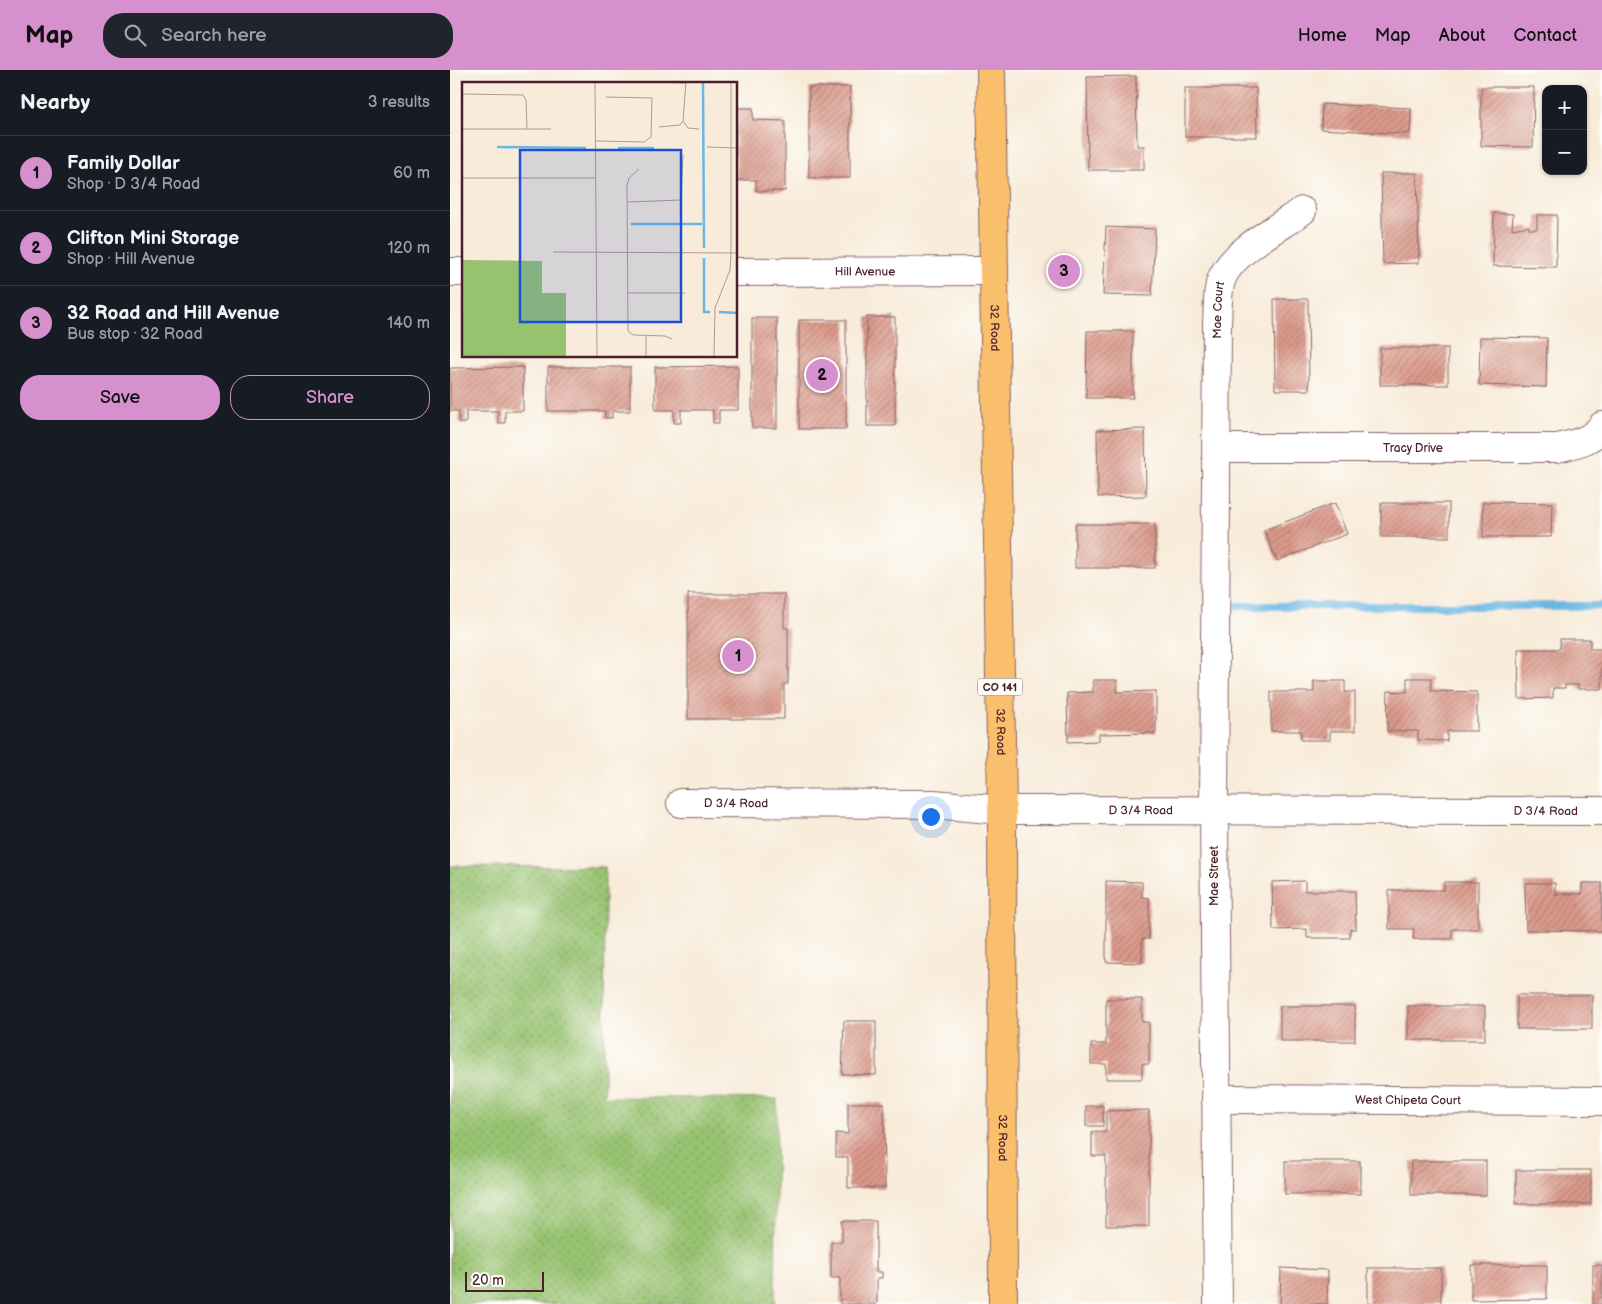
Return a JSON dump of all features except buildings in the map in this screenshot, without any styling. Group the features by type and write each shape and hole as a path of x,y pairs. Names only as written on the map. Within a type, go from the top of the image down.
{"main road":[{"name":"32 Road","path":"991,70 1002,810 1003,1304"}],"street":[{"name":"Mae Court","path":"1217,448 1217,323 1219,285 1225,271 1236,258 1302,211"},
{"name":"Hill Avenue","path":"738,272 993,272"},
{"name":"Tracy Drive","path":"1217,448 1557,448 1580,443 1597,433 1602,426"},
{"name":"Mae Street","path":"1217,448 1214,810 1218,1304"},
{"name":"D 3/4 Road","path":"681,803 933,804 1002,810 1602,811"},
{"name":"West Chipeta Court","path":"1216,1099 1602,1101"}],"green space":[{"path":"450,866 605,867 604,1097 777,1099 775,1304 450,1304"}],"waterway":[{"path":"1239,606 1602,606"}],"place":[{"name":"32 Road and Hill Avenue","path":"1064,271"},
{"name":"Clifton Mini Storage","path":"822,375"},
{"name":"Family Dollar","path":"738,656"}]}
